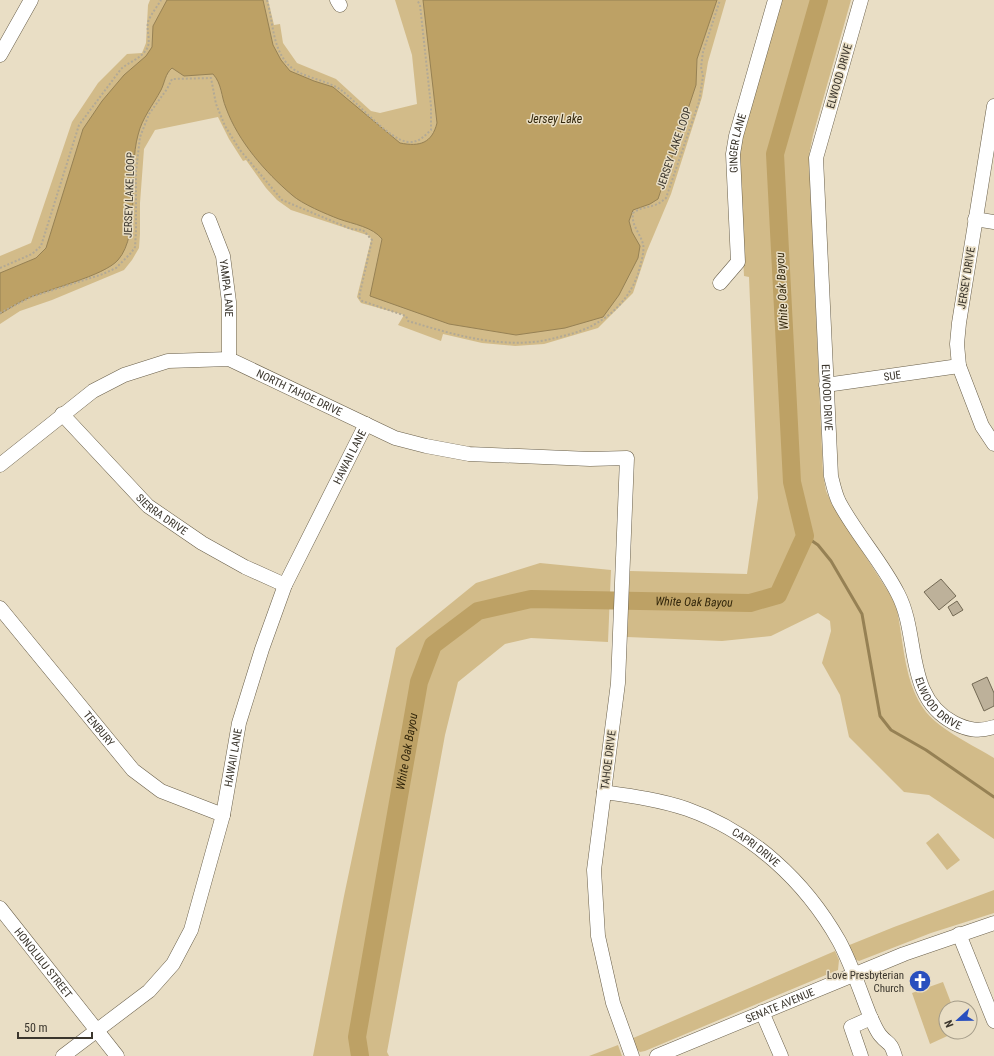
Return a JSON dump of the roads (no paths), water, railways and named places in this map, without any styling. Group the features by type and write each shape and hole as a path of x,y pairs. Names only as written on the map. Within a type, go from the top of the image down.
{"street":[{"path":"0,55 31,0"},
{"name":"GINGER LANE","path":"720,283 738,262 732,154 775,0"},
{"name":"ELWOOD DRIVE","path":"861,0 816,158 831,476 839,502 898,594 906,612 917,675 922,690 932,705 948,720 966,729 981,731 994,727"},
{"name":"JERSEY DRIVE","path":"994,106 975,219 957,344 959,366 982,426 994,444"},
{"path":"975,219 994,222"},
{"name":"YAMPA LANE","path":"210,220 222,256 226,279 229,302 230,359"},
{"name":"NORTH TAHOE DRIVE","path":"0,465 62,414 93,391 124,375 168,362 202,359 230,359 395,438 426,446 469,454 590,459 627,458"},
{"name":"SUE","path":"826,385 959,366"},
{"name":"SIERRA DRIVE","path":"62,414 148,506 202,543 245,567 284,585"},
{"name":"HAWAII LANE","path":"63,1056 149,991 173,964 191,930 223,814 240,723 262,649 284,585 366,424"},
{"name":"TAHOE DRIVE","path":"627,458 618,683 594,870 598,936 613,1003 632,1056"},
{"name":"TENBURY","path":"0,608 133,770 161,791 223,814"},
{"name":"CAPRI DRIVE","path":"604,792 640,798 686,809 736,832 778,862 814,903 839,941 871,1018 880,1035 891,1044 896,1056"},
{"name":"HONOLULU STREET","path":"0,909 117,1056"},
{"name":"SENATE AVENUE","path":"657,1056 904,954 994,923"},
{"path":"959,934 994,1021"},
{"path":"762,1012 781,1056"},
{"path":"856,1055 851,1028 871,1018"}],"water":[{"name":"Jersey Lake","path":"167,0 263,0 273,45 281,60 290,71 333,87 400,143 419,144 424,142 432,135 437,123 423,0 717,0 697,59 696,85 658,199 650,204 633,210 629,221 632,232 640,246 638,258 619,295 603,317 565,328 516,335 449,324 370,296 382,239 368,229 321,212 292,195 262,166 245,144 231,120 224,104 218,82 213,74 184,76 172,68 165,78 161,90 145,117 138,135 135,149 132,218 125,249 118,260 111,266 89,277 26,299 0,314 0,273 36,258 46,248 83,129 102,101 124,75 146,56 152,47 153,26"}],"waterway":[{"name":"White Oak Bayou","path":"360,1056 357,1037 419,682 433,645 478,611 531,599 750,603 778,595 805,536 792,482 775,154 819,0"},
{"path":"805,536 818,545 831,561 862,614 880,716 891,730 926,750 994,797"}],"place":[{"name":"Love Presbyterian Church","path":"920,981"}]}
